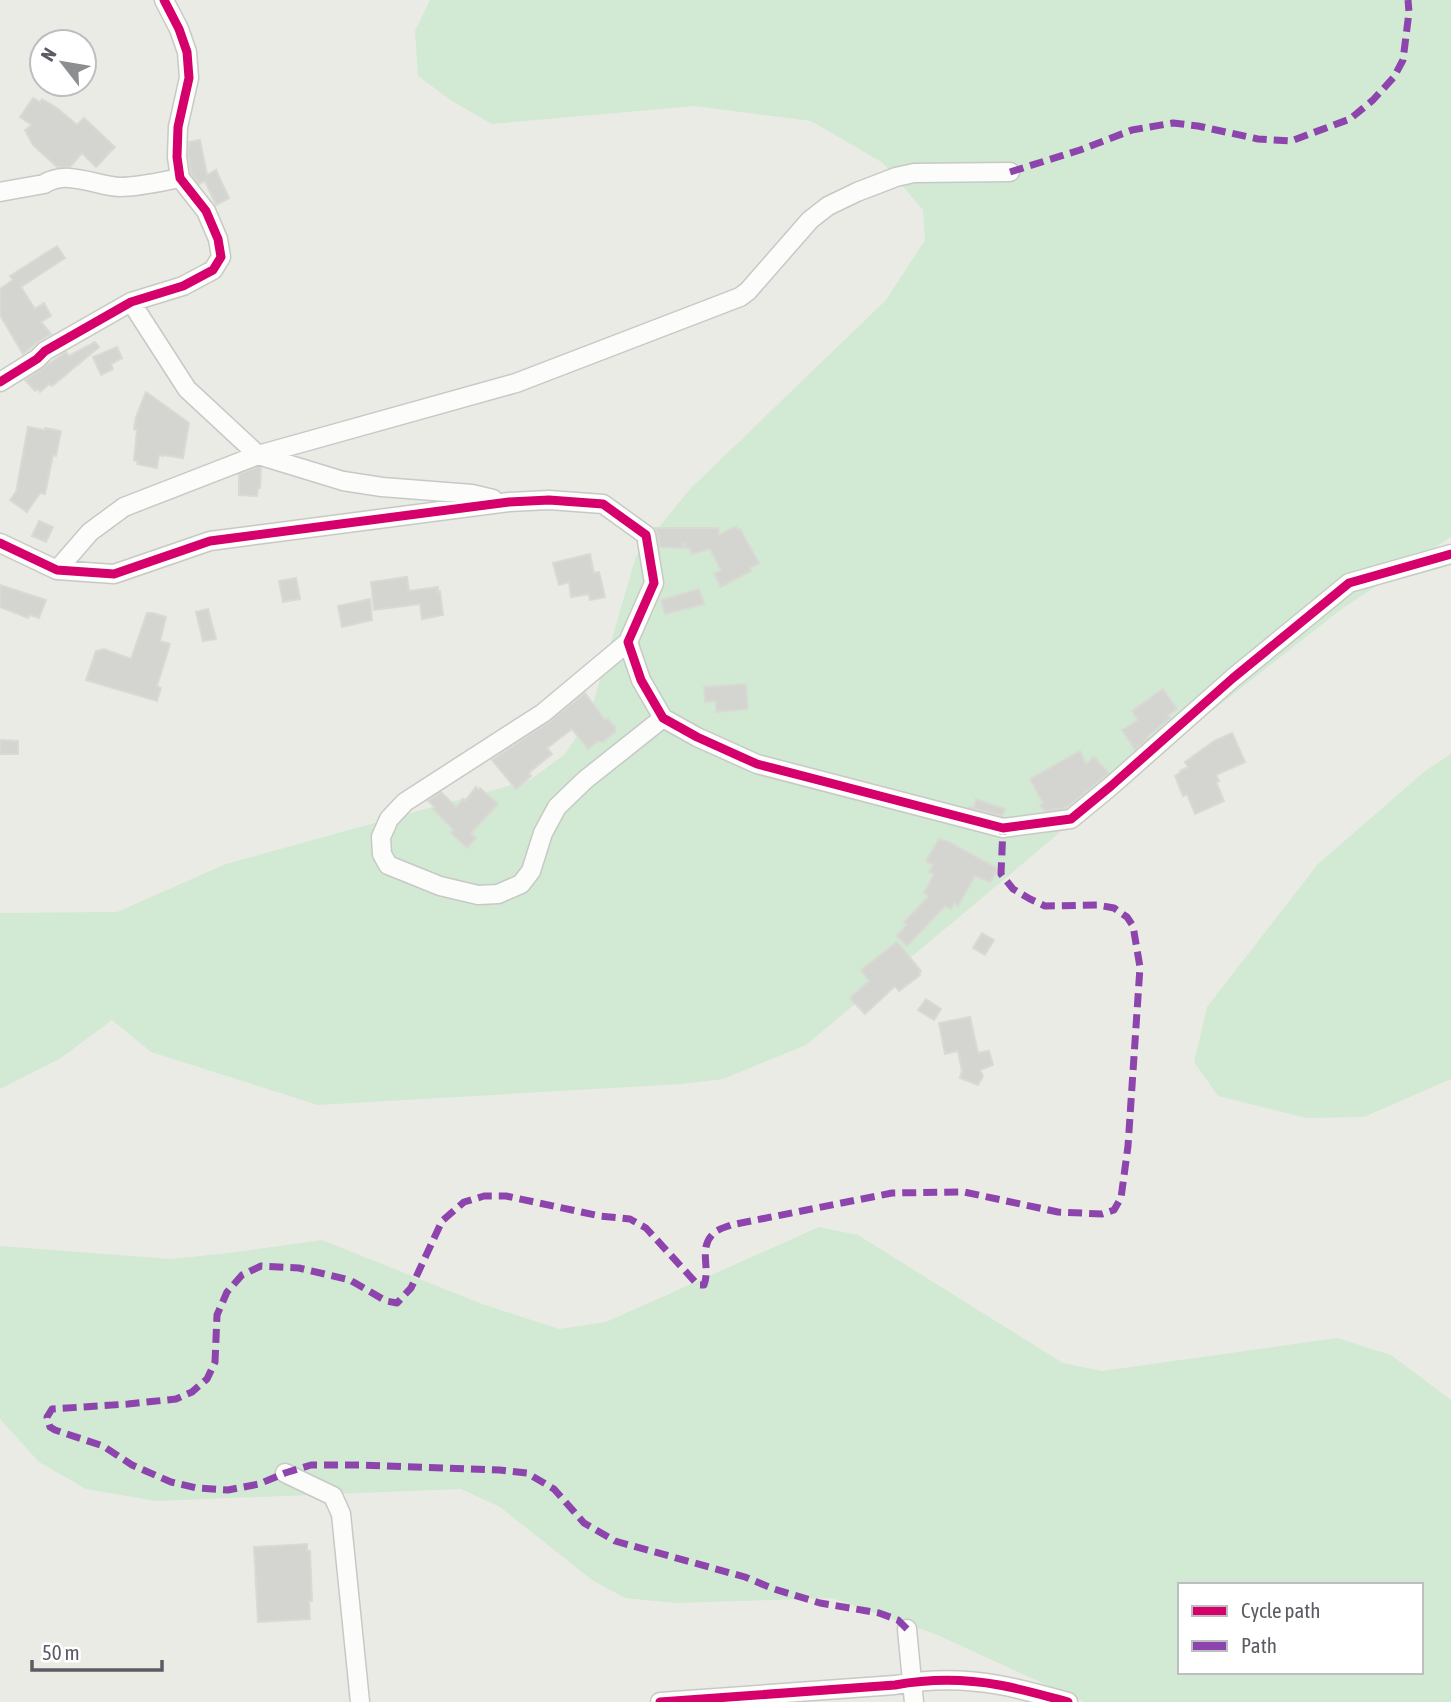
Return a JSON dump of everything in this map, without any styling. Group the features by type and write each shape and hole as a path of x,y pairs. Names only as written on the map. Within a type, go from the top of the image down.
{"street":[{"path":"0,382 46,351 131,302 183,286 213,270 221,257 218,239 206,211 180,178 177,157 178,127 189,78 187,52 164,0"},
{"path":"57,570 90,532 124,507 258,455 516,383 740,298 810,220 828,206 856,192 914,173 1010,173"},
{"path":"0,192 44,184 50,180 74,178 118,187 141,186 180,178"},
{"path":"131,302 187,389 258,455 344,481 472,495 509,502"},
{"path":"0,542 57,570 114,574 210,541 509,502 549,500 603,504 646,535 654,583 628,642 543,713 405,802 388,819 381,837 382,854 388,865 440,886 478,895 498,894 521,884 531,871 543,833 557,807 585,780 663,718"},
{"path":"628,642 641,680 663,718 697,737 757,764 1003,828 1071,819 1233,678 1349,583 1451,554"},
{"path":"285,1473 333,1496 341,1514 360,1702"},
{"path":"907,1629 914,1702"},
{"path":"660,1702 912,1682 956,1681 999,1685 1069,1702"}],"green space":[{"path":"430,0 1451,0 1451,537 1343,608 1106,794 806,1045 723,1079 682,1084 318,1105 151,1052 112,1020 61,1058 0,1089 0,913 117,912 226,864 530,780 564,755 588,721 636,556 689,490 886,300 925,240 923,210 883,163 811,121 695,106 492,124 452,101 418,76 415,31"},
{"path":"1451,754 1451,1079 1364,1117 1306,1118 1218,1096 1194,1062 1207,1007 1318,864 1425,771"},
{"path":"819,1227 858,1235 1063,1363 1102,1371 1337,1338 1391,1355 1451,1400 1451,1702 1084,1702 935,1634 832,1598 675,1603 625,1598 592,1580 500,1507 461,1489 156,1501 86,1489 39,1462 0,1419 0,1246 171,1259 322,1240 482,1304 559,1329 606,1322"}],"building":[{"path":"33,98 40,102 42,99 77,125 84,118 115,147 96,167 82,153 70,167 57,167 33,145 25,130 32,125 20,117"},
{"path":"200,140 207,175 216,170 229,198 216,205 205,181 199,184 191,173 189,142"},
{"path":"57,246 65,258 21,287 35,309 44,303 51,316 41,322 51,334 23,354 0,315 0,289 13,280 10,276"},
{"path":"95,342 99,347 52,386 49,384 40,392 38,389 35,391 25,380 66,352 69,356"},
{"path":"117,347 122,358 111,364 113,369 101,375 93,357"},
{"path":"146,392 189,423 183,458 159,455 157,468 137,464 138,461 134,460 136,417"},
{"path":"28,427 61,431 45,494 40,493 27,512 10,500 16,492"},
{"path":"261,468 257,496 239,495 239,474"},
{"path":"39,521 53,527 46,542 32,536"},
{"path":"736,526 759,563 750,568 751,571 721,587 714,574 721,570 710,549 692,554 690,548 682,542 684,548 660,547 655,528 718,528 719,535"},
{"path":"590,554 594,573 599,572 605,597 590,600 589,594 571,597 569,582 559,585 553,563"},
{"path":"407,577 409,591 438,587 443,615 422,619 420,604 374,610 371,582"},
{"path":"296,578 300,599 283,602 279,581"},
{"path":"0,585 46,600 39,618 30,615 28,618 0,607"},
{"path":"699,589 704,604 665,614 661,600"},
{"path":"370,599 372,620 342,627 338,606"},
{"path":"208,609 216,639 203,641 196,612"},
{"path":"147,613 166,617 160,641 170,644 157,686 161,688 157,701 86,680 96,651 104,649 131,659"},
{"path":"746,684 748,709 716,712 716,701 705,702 704,687"},
{"path":"1163,689 1177,709 1135,750 1122,730 1138,720 1132,711"},
{"path":"585,693 605,720 607,718 615,727 615,732 588,749 572,729 547,748 552,754 531,771 531,776 516,789 492,760 549,722"},
{"path":"1232,733 1245,762 1216,775 1224,801 1195,814 1187,794 1183,796 1175,776 1188,767 1185,762 1214,741"},
{"path":"0,740 18,741 18,754 0,754"},
{"path":"1080,751 1086,764 1094,757 1109,773 1066,808 1045,811 1030,779"},
{"path":"476,787 498,804 471,833 476,838 467,848 451,833 454,830 428,801 441,792 456,807 463,799 465,801"},
{"path":"976,799 1005,809 1002,816 968,807 974,807"},
{"path":"939,839 997,868 997,871 990,882 975,876 958,906 954,903 951,909 945,906 907,946 897,936 907,925 904,922 929,896 924,893 934,874 929,872 933,865 926,861"},
{"path":"982,933 994,940 985,955 973,948"},
{"path":"897,942 921,971 920,975 899,991 895,986 865,1014 850,998 869,981 861,970"},
{"path":"926,999 941,1009 934,1020 918,1010"},
{"path":"970,1017 978,1053 989,1051 993,1065 980,1070 983,1076 978,1085 960,1078 962,1071 958,1051 945,1054 939,1023"},
{"path":"307,1544 307,1551 310,1551 312,1601 309,1601 310,1619 258,1622 254,1547"}],"marked path":[{"path":"1010,172 1132,130 1173,123 1258,139 1291,141 1350,119 1373,100 1394,77 1403,60 1408,0"},
{"path":"907,1629 898,1620 879,1613 820,1603 745,1577 615,1541 584,1523 554,1489 527,1473 311,1465 259,1484 228,1490 197,1488 171,1482 132,1465 103,1446 55,1430 50,1427 47,1417 52,1409 176,1399 192,1392 207,1379 215,1362 217,1315 227,1292 242,1275 261,1266 299,1268 350,1280 386,1301 397,1303 411,1288 442,1221 464,1202 484,1196 506,1196 600,1216 630,1219 646,1228 698,1285 704,1285 705,1251 710,1238 718,1230 731,1225 892,1193 964,1192 1058,1212 1102,1214 1114,1210 1121,1198 1128,1146 1140,967 1133,926 1127,917 1114,908 1098,905 1045,906 1013,889 1001,874 1003,828"}],"cycle path":[{"path":"0,382 45,351 131,302 183,286 213,270 221,257 218,239 206,211 180,178 177,157 178,127 189,78 187,52 164,0"},
{"path":"0,543 57,570 114,574 210,541 509,502 549,500 603,504 646,535 654,583 628,642 641,680 663,718 697,737 757,764 1003,828 1071,819 1233,678 1349,583 1451,554"},
{"path":"660,1702 947,1680 999,1685 1068,1702"}]}
